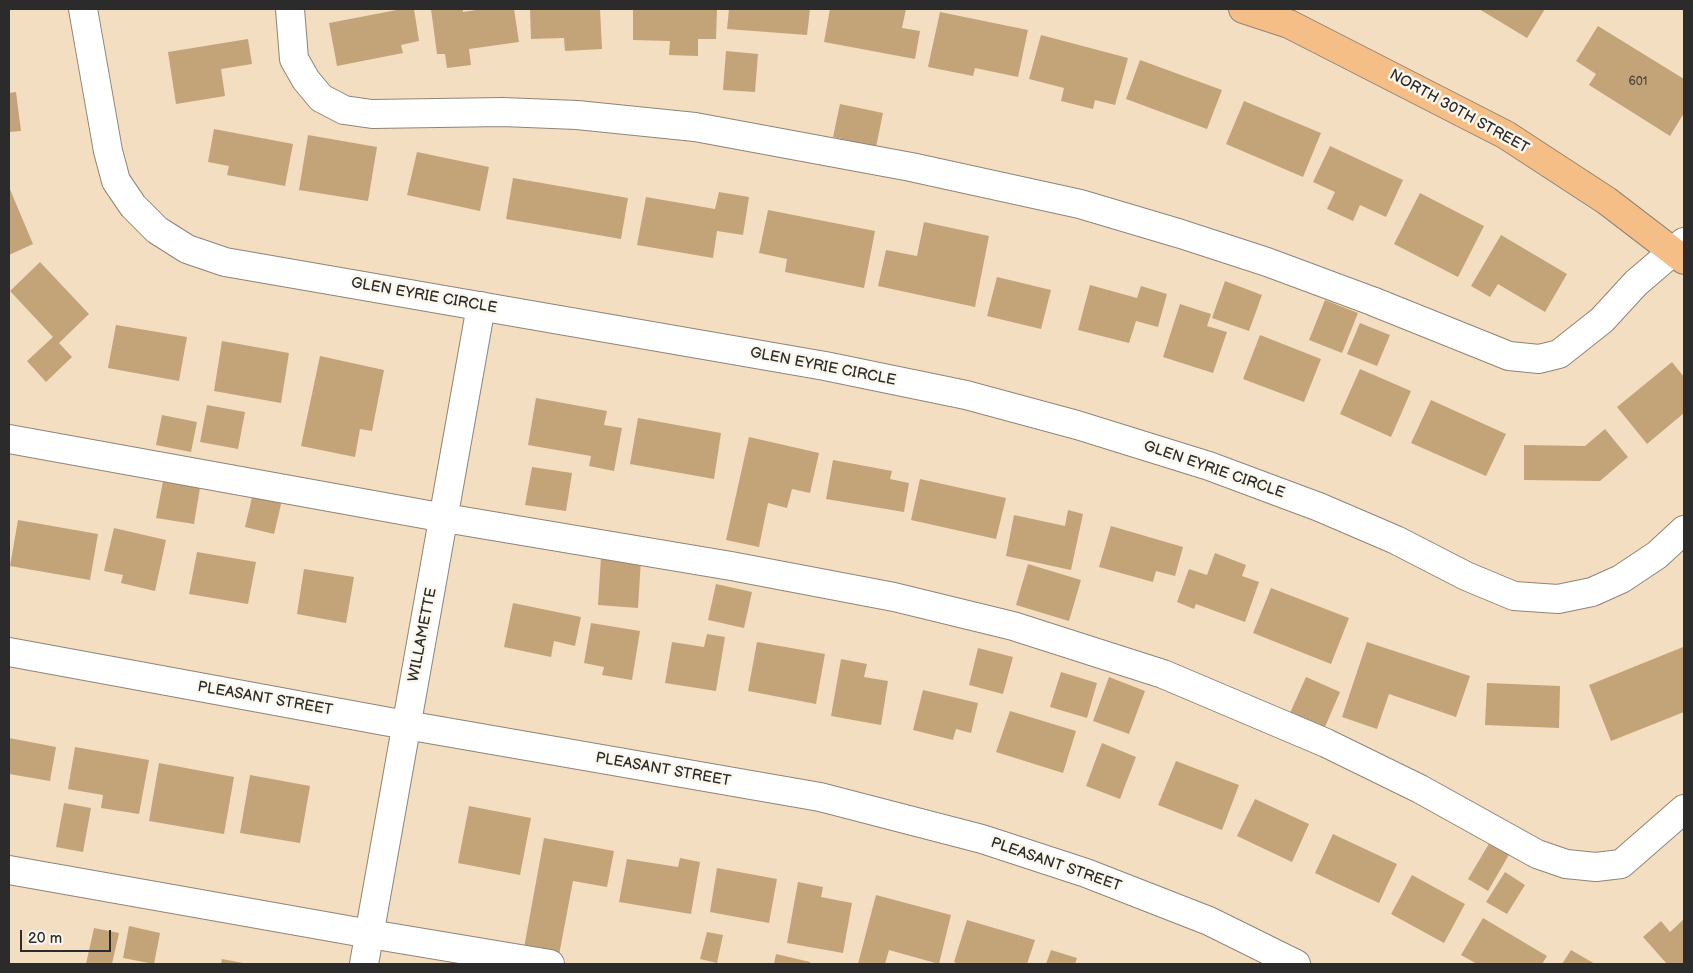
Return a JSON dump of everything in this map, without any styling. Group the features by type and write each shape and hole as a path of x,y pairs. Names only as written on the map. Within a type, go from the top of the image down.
{"main road":[{"name":"NORTH 30TH STREET","path":"1243,9 1288,24 1506,135 1681,251"}],"street":[{"name":"GLEN EYRIE CIRCLE","path":"83,9 108,151 116,181 133,206 157,230 188,249 225,262 834,368 966,395 1077,425 1209,466 1396,540 1466,576 1514,596 1558,599 1592,592 1621,579 1656,554 1684,530"},
{"path":"290,9 294,59 306,80 320,98 344,110 372,114 512,112 577,115 695,127 911,167 1080,204 1189,236 1267,262 1372,301 1509,356 1539,360 1559,354 1602,320 1636,284 1681,251"},
{"name":"WILLAMETTE","path":"364,964 482,306"},
{"path":"9,439 445,518 731,566 884,595 1013,626 1163,674 1326,742 1420,789 1538,854 1566,864 1596,867 1621,864 1684,809"},
{"name":"PLEASANT STREET","path":"9,652 406,725 820,798 904,818 982,839 1086,873 1209,921 1296,964"},
{"path":"9,870 550,964"}],"building":[{"path":"402,9 414,9 419,41 401,45 403,53 337,66 329,23"},
{"path":"431,9 463,9 463,12 483,9 514,9 519,42 469,49 471,65 447,68 445,54 437,54"},
{"path":"530,9 600,9 602,49 565,51 564,38 531,39"},
{"path":"633,9 717,9 716,39 698,39 698,56 669,55 670,41 633,40"},
{"path":"729,9 810,9 807,35 727,29"},
{"path":"830,9 906,9 902,28 920,31 915,59 824,42"},
{"path":"1479,9 1545,9 1527,38"},
{"path":"940,12 1028,30 1018,77 975,68 973,76 928,67"},
{"path":"1598,26 1684,79 1684,113 1670,136 1589,85 1596,74 1576,61"},
{"path":"1041,35 1128,58 1115,105 1095,100 1093,109 1061,101 1064,88 1029,79"},
{"path":"248,39 252,64 221,69 225,96 176,104 168,52"},
{"path":"726,51 758,54 755,92 723,90"},
{"path":"1140,60 1222,90 1207,129 1126,99"},
{"path":"16,92 21,131 9,132 9,93"},
{"path":"1244,101 1321,133 1303,177 1226,144"},
{"path":"840,104 883,113 876,147 833,137"},
{"path":"214,129 293,144 285,186 227,175 229,166 208,162"},
{"path":"308,135 377,147 368,201 299,190"},
{"path":"1330,146 1403,180 1386,217 1360,205 1353,221 1327,209 1335,192 1313,182"},
{"path":"417,152 489,167 480,211 407,195"},
{"path":"513,178 628,198 621,239 506,219"},
{"path":"9,187 33,244 9,255"},
{"path":"719,192 749,197 743,235 717,231 713,258 637,245 646,197 715,209"},
{"path":"1420,193 1484,226 1458,277 1394,244"},
{"path":"768,210 875,231 864,288 785,272 787,259 759,253"},
{"path":"924,222 989,236 975,307 878,286 886,250 917,256"},
{"path":"1501,235 1567,274 1545,312 1498,284 1490,297 1471,286"},
{"path":"40,262 89,314 59,343 72,357 46,382 27,361 53,337 10,291"},
{"path":"997,277 1051,290 1041,329 987,316"},
{"path":"1225,281 1262,295 1249,331 1212,318"},
{"path":"1090,285 1137,298 1141,286 1167,294 1158,327 1136,321 1129,343 1078,330"},
{"path":"1325,300 1358,313 1342,353 1309,340"},
{"path":"1180,304 1211,314 1207,326 1227,332 1213,373 1163,357"},
{"path":"1360,323 1390,335 1377,366 1347,354"},
{"path":"116,325 187,337 179,381 108,368"},
{"path":"1260,335 1321,359 1304,402 1243,379"},
{"path":"222,341 289,353 281,403 214,391"},
{"path":"320,356 384,370 372,431 360,429 355,457 301,446"},
{"path":"1672,362 1684,377 1684,413 1647,444 1617,407"},
{"path":"1360,369 1411,391 1391,437 1340,414"},
{"path":"536,398 607,411 604,425 622,428 614,471 589,466 591,456 528,445"},
{"path":"1431,400 1506,434 1486,476 1411,443"},
{"path":"207,405 245,412 238,449 200,442"},
{"path":"162,415 197,422 191,452 156,445"},
{"path":"638,418 721,433 714,479 630,464"},
{"path":"1605,429 1628,457 1600,481 1524,480 1524,445 1585,446"},
{"path":"749,437 819,453 810,493 792,489 787,508 768,503 759,547 726,540"},
{"path":"833,460 892,471 890,479 909,483 904,512 826,499"},
{"path":"532,467 572,473 566,511 525,505"},
{"path":"164,476 201,482 194,524 156,518"},
{"path":"920,479 1006,498 996,539 911,520"},
{"path":"253,493 282,500 274,534 245,527"},
{"path":"1068,510 1083,514 1071,570 1006,556 1014,515 1065,526"},
{"path":"18,520 98,534 90,580 10,566"},
{"path":"1111,526 1183,547 1175,576 1156,571 1153,582 1099,567"},
{"path":"114,528 166,540 155,591 121,583 123,575 104,571"},
{"path":"197,552 256,562 248,604 189,594"},
{"path":"1215,553 1246,565 1242,576 1259,582 1245,622 1196,604 1194,609 1177,602 1189,569 1207,575"},
{"path":"601,557 641,559 638,608 598,605"},
{"path":"1028,564 1081,580 1069,621 1016,605"},
{"path":"304,569 354,577 346,623 297,614"},
{"path":"716,584 752,592 744,628 708,620"},
{"path":"1271,588 1349,618 1331,664 1253,633"},
{"path":"513,603 581,617 575,646 554,641 551,657 504,647"},
{"path":"591,623 640,631 632,680 602,675 604,667 584,663"},
{"path":"707,634 725,637 716,691 665,683 672,642 704,647"},
{"path":"757,642 825,654 816,704 748,691"},
{"path":"1367,642 1470,676 1456,717 1389,694 1377,729 1342,717"},
{"path":"1683,647 1684,712 1611,741 1589,685"},
{"path":"978,648 1013,657 1003,694 969,685"},
{"path":"841,659 867,664 864,677 888,681 881,725 831,716"},
{"path":"1061,672 1097,683 1087,718 1050,707"},
{"path":"1109,677 1145,691 1129,734 1093,721"},
{"path":"1306,677 1340,692 1325,727 1290,713"},
{"path":"1487,683 1560,686 1559,728 1485,725"},
{"path":"923,690 978,703 971,733 956,729 953,740 913,730"},
{"path":"1010,711 1076,731 1063,773 996,752"},
{"path":"9,738 56,747 50,781 9,774"},
{"path":"1102,743 1136,757 1120,799 1086,786"},
{"path":"75,747 149,760 139,814 101,808 103,795 68,789"},
{"path":"1176,761 1239,785 1222,830 1158,805"},
{"path":"159,763 234,777 224,834 149,821"},
{"path":"250,775 310,786 300,843 240,833"},
{"path":"1255,799 1309,824 1292,862 1237,836"},
{"path":"64,803 91,808 83,852 56,847"},
{"path":"469,806 531,818 520,875 458,863"},
{"path":"1333,834 1397,864 1379,903 1315,873"},
{"path":"544,838 614,851 607,887 573,881 559,955 524,948"},
{"path":"1490,842 1510,853 1488,891 1468,879"},
{"path":"680,858 700,862 691,914 619,902 627,859 678,867"},
{"path":"717,868 777,879 769,923 710,912"},
{"path":"1505,872 1525,885 1507,914 1486,902"},
{"path":"1412,875 1465,904 1444,943 1391,914"},
{"path":"798,882 823,887 821,897 852,903 843,953 787,943"},
{"path":"876,895 951,915 939,964 889,950 885,964 858,964"},
{"path":"1483,918 1547,956 1542,964 1477,964 1461,955"},
{"path":"1684,919 1684,964 1667,964 1643,937 1661,921 1670,932"},
{"path":"967,920 1035,940 1027,964 960,964 954,962"},
{"path":"129,926 160,933 154,964 123,958"},
{"path":"94,928 119,933 112,964 86,964"},
{"path":"707,932 723,935 717,963 700,959"},
{"path":"1051,950 1077,958 1075,964 1046,964"},
{"path":"1571,950 1595,964 1562,964"},
{"path":"776,954 810,962 810,964 774,964"},
{"path":"222,959 243,963 243,964 221,964"}]}
